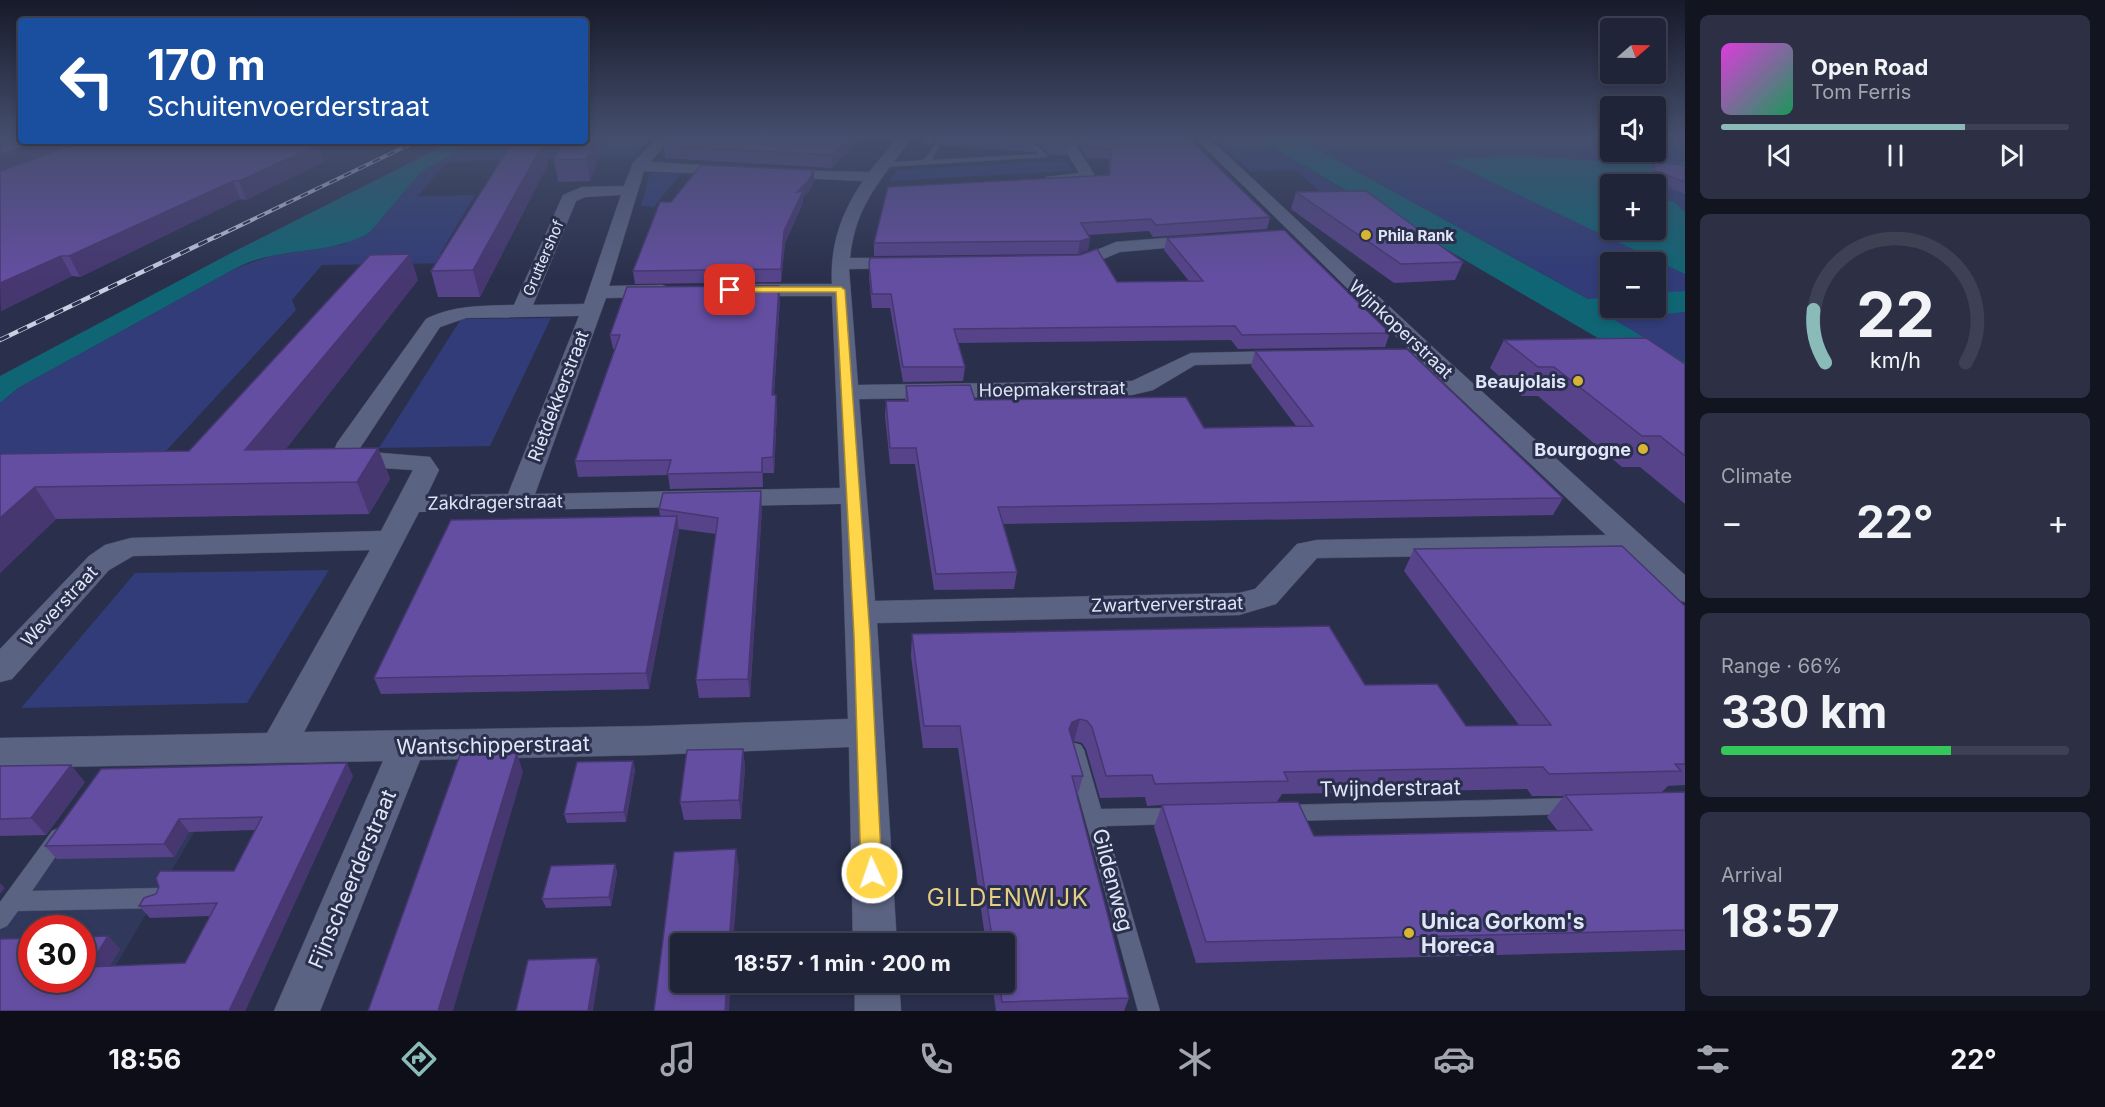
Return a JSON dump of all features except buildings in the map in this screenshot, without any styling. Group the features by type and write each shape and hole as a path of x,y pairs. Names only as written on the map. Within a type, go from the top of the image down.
{"street":[{"path":"594,301 632,183"},
{"path":"875,183 844,228 840,277 866,732 875,933"},
{"name":"Wijnkoperstraat","path":"1249,183 1428,355 1685,592"},
{"name":"Gruttershof","path":"521,311 569,198 582,192 630,190"},
{"path":"1280,236 1303,234"},
{"path":"1049,262 1091,259 1116,246 1224,239"},
{"path":"730,290 840,277 924,263"},
{"path":"410,504 424,477 426,470 424,464 405,459 352,458 346,454 345,448 433,323 447,316 466,312 521,311 684,291"},
{"name":"Rietdekkerstraat","path":"519,501 594,301"},
{"path":"1393,356 1428,355"},
{"name":"Hoepmakerstraat","path":"848,393 1131,388 1145,385 1191,359 1312,357"},
{"name":"Zakdragerstraat","path":"278,747 410,504 852,496"},
{"name":"Weverstraat","path":"0,670 99,563 123,549 151,545 390,540"},
{"name":"Zwartververstraat","path":"859,612 1239,604 1265,597 1301,556 1307,551 1317,549 1633,544"},
{"name":"Wantschipperstraat","path":"0,753 114,760 278,747 407,747 866,732"},
{"name":"Fijnscheerderstraat","path":"297,1011 407,747"},
{"path":"877,993 878,1011"}],"lane":[{"name":"Gildenweg","path":"1075,750 1149,1011"},
{"name":"Twijnderstraat","path":"1273,813 1591,805"},
{"path":"1096,818 1190,816"},
{"path":"0,920 67,826"},
{"path":"13,902 157,898"}],"shaded area":[{"path":"369,183 411,183 370,232 359,238 322,248 267,257 236,268 18,388 0,403 0,376 233,252"},
{"path":"411,183 429,183 418,196 475,195 440,254 465,254 459,263 322,265 292,300 296,310 166,451 0,459 0,403 18,388 236,268 271,256 341,245 370,232"},
{"path":"647,183 673,183 654,207 641,206"},
{"path":"1310,183 1332,183 1347,192 1322,193"},
{"path":"1334,183 1378,183 1588,299 1600,298 1600,318 1623,318 1613,319 1685,362 1685,389"},
{"path":"1378,183 1600,183 1600,240 1666,240 1666,183 1685,183 1685,362 1612,319 1666,318 1666,252 1600,252 1600,305"},
{"path":"1495,183 1600,183 1600,233"},
{"path":"1666,200 1674,202 1685,212 1685,274 1666,265 1666,252 1639,252 1614,240 1666,240"},
{"path":"1685,291 1685,312 1666,314 1666,292"},
{"path":"551,318 490,446 379,448 461,319"},
{"path":"329,570 247,703 21,708 135,573"},
{"path":"229,773 89,1011 0,1011 0,930 109,776"}],"railway":[{"path":"214,238 329,183"},
{"path":"0,340 217,236"}],"place":[{"name":"Phila Rank","path":"1366,235"},
{"name":"Beaujolais","path":"1578,381"},
{"name":"Bourgogne","path":"1643,449"},
{"name":"Unica Gorkom's Horeca","path":"1409,933"}],"district":[{"name":"GILDENWIJK","path":"1008,897"}],"route":[{"path":"730,290 841,290 862,636 872,873"}]}
